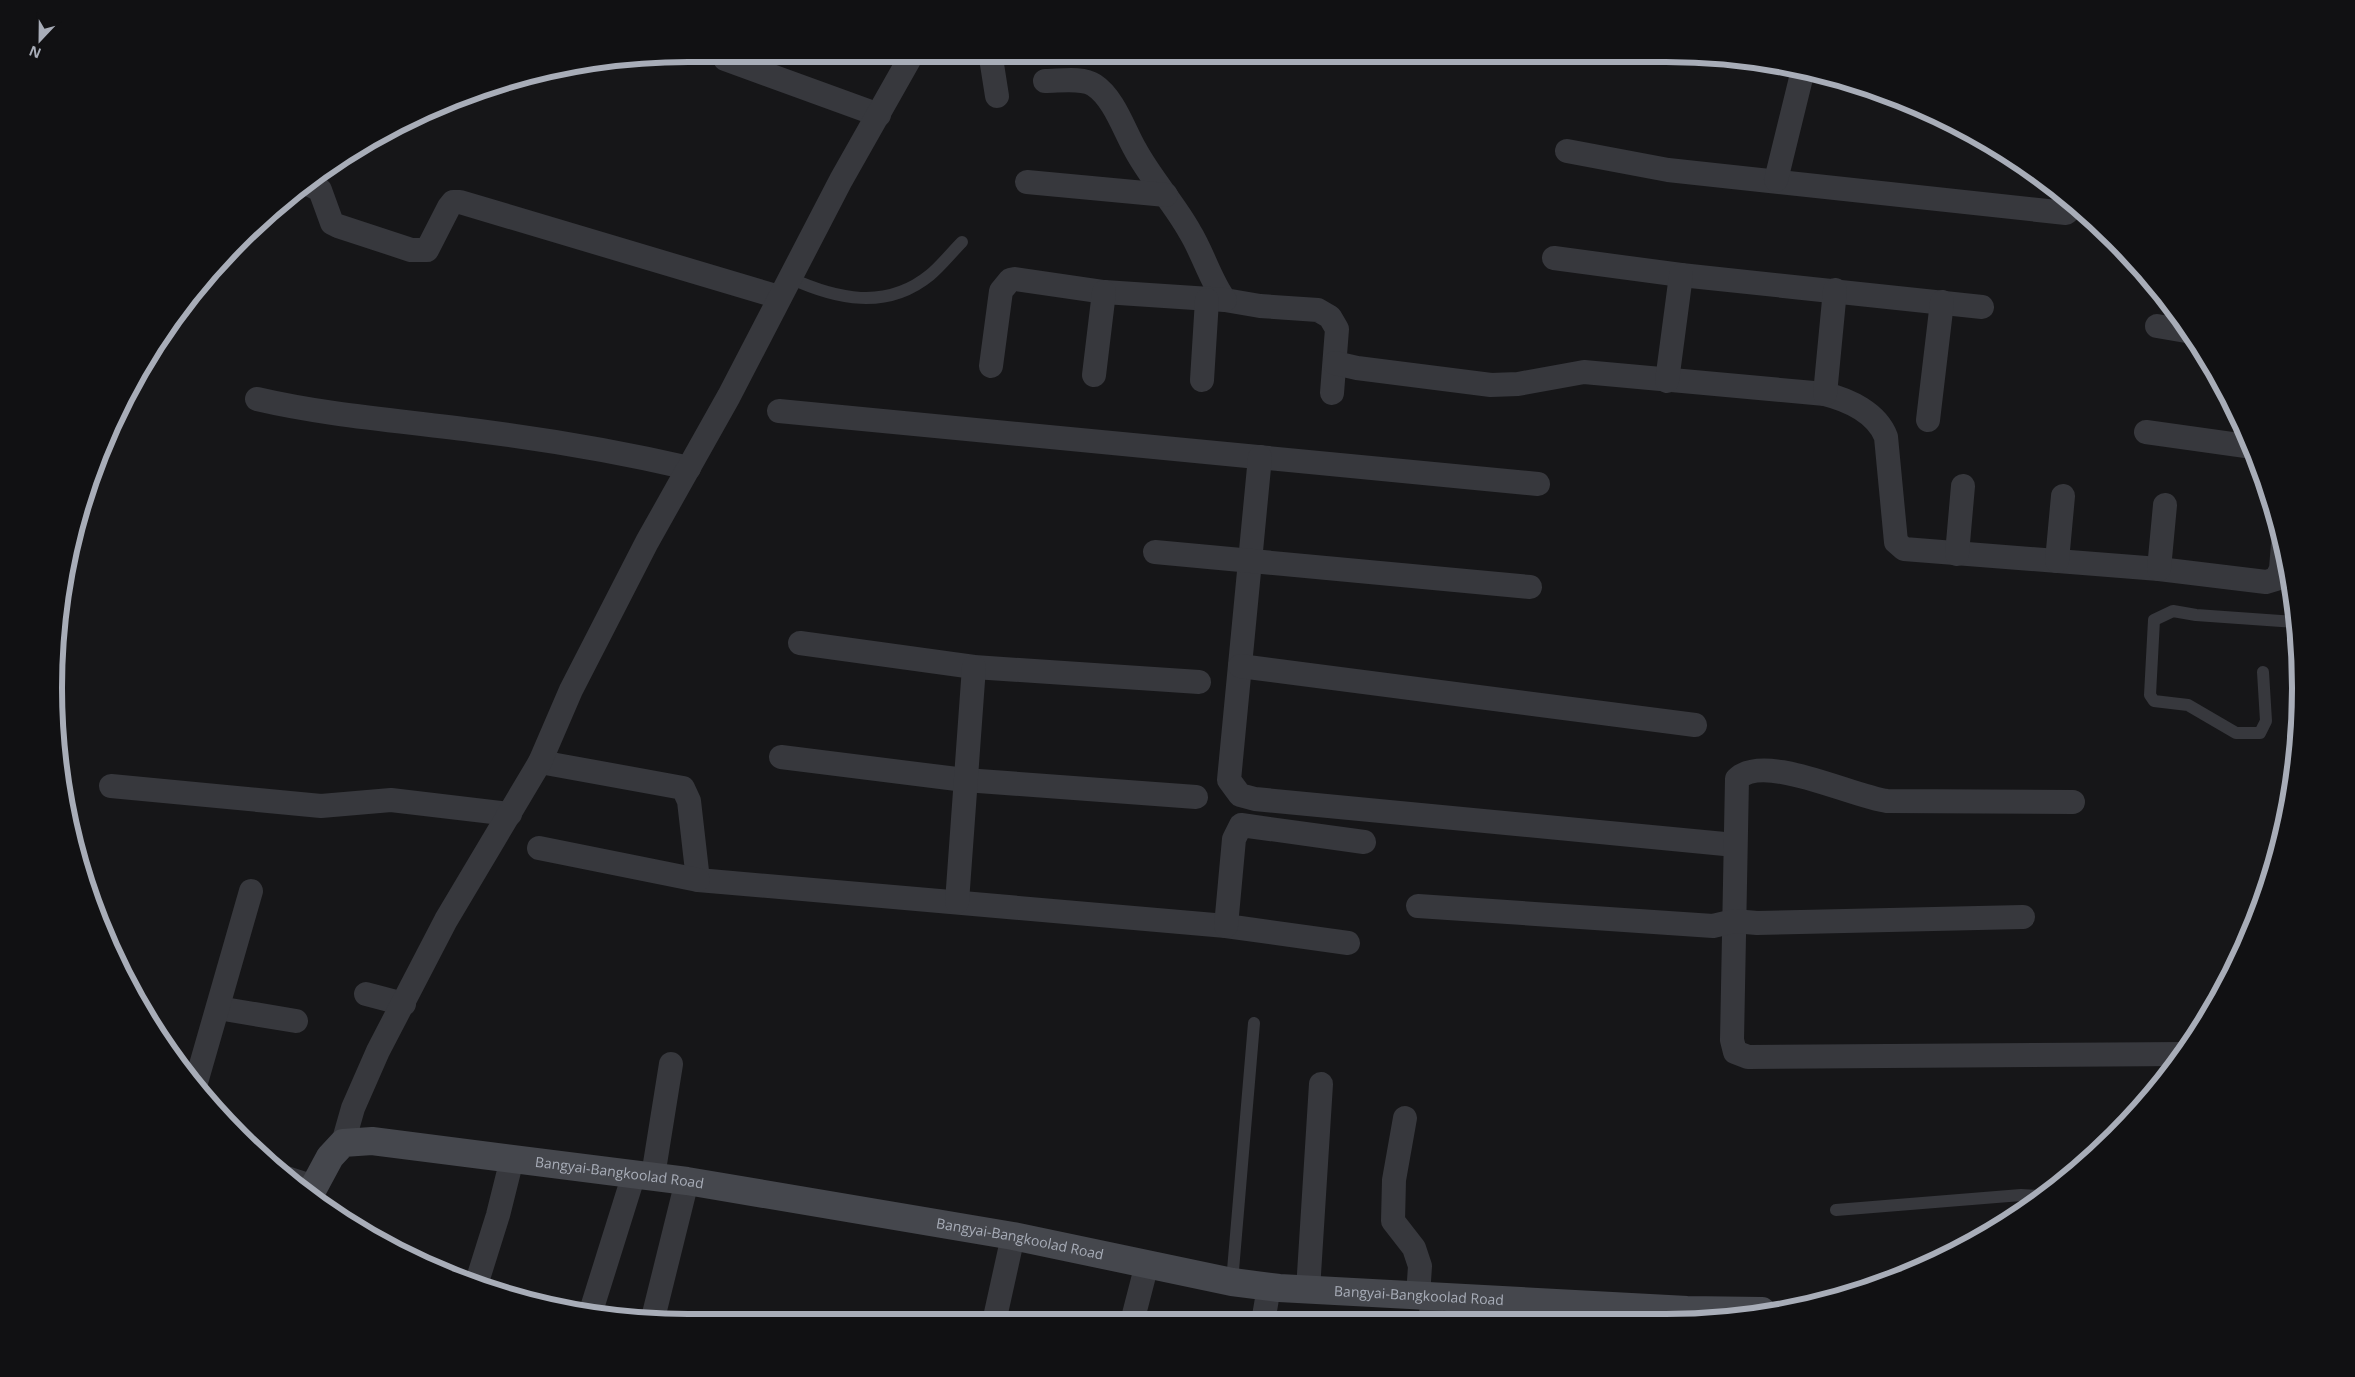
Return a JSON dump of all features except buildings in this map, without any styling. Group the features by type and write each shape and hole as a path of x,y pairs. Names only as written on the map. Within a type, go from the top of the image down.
{"street":[{"path":"736,63 879,115"},
{"path":"313,1189 330,1157 343,1142 356,1100 378,1051 446,920 540,762 571,690 647,542 689,468 841,180 907,63"},
{"path":"992,63 997,96"},
{"path":"1776,180 1801,78"},
{"path":"1045,81 1082,81 1094,85 1120,117 1134,148 1203,254 1220,292 1216,300 1202,380"},
{"path":"1567,152 1668,170 1776,180 2066,213 2069,210"},
{"path":"1027,182 1166,195"},
{"path":"314,187 320,190 332,223 411,250 427,250 449,207 453,202 460,202 784,287"},
{"path":"1554,258 1681,275 1982,306"},
{"path":"1667,381 1681,275"},
{"path":"991,366 1001,291 1010,280 1015,279 1104,292 1318,310 1330,317 1337,329 1332,394"},
{"path":"1826,394 1835,290"},
{"path":"1094,376 1104,292"},
{"path":"1928,420 1942,302"},
{"path":"2157,326 2179,330"},
{"path":"1335,362 1357,368 1491,385 1518,384 1584,372 1826,394 1844,399 1862,410 1882,427 1886,437 1896,542 1904,550 2159,569 2266,582 2276,579 2281,570"},
{"path":"257,399 294,408 479,431 624,453 689,468"},
{"path":"779,411 1538,484"},
{"path":"2146,432 2243,445"},
{"path":"1260,457 1229,780 1240,795 1265,800 1735,845"},
{"path":"1957,554 1963,486"},
{"path":"2057,561 2063,496"},
{"path":"2159,569 2165,505"},
{"path":"1155,552 1530,587"},
{"path":"800,643 974,668 1199,682"},
{"path":"1240,666 1695,726"},
{"path":"957,902 974,668"},
{"path":"781,756 965,780 1196,797"},
{"path":"540,762 670,784 683,788 689,801 698,880"},
{"path":"2073,802 1887,801 1869,799 1805,776 1755,770 1744,772 1737,779 1732,1040 1735,1052 1748,1057 2174,1054"},
{"path":"111,786 321,806 391,800 510,814"},
{"path":"1226,926 1234,839 1241,825 1364,842"},
{"path":"539,848 698,880 1226,926 1348,943"},
{"path":"198,1077 251,891"},
{"path":"1418,906 1713,926 1734,921 1757,923 2023,917"},
{"path":"366,994 404,1004"},
{"path":"218,1008 296,1021"},
{"path":"592,1306 643,1175 671,1064"},
{"path":"1308,1290 1321,1084"},
{"path":"1405,1118 1394,1180 1393,1221 1414,1248 1420,1266 1427,1305"},
{"name":"Bangyai-Bangkoolad Road","path":"343,1142 372,1141 687,1181 1013,1236 1232,1282 1485,1310 1608,1314"},
{"path":"479,1278 498,1215 512,1159"},
{"path":"654,1313 687,1181"},
{"path":"996,1314 1013,1236"},
{"path":"1134,1314 1147,1264"},
{"path":"1264,1314 1269,1287"}],"lane":[{"path":"784,287 871,300 906,290 930,276 962,242"},
{"path":"2263,672 2266,721 2260,733 2236,733 2188,705 2154,701 2150,696 2154,620 2173,611 2196,615 2288,622"},
{"path":"1232,1282 1254,1024"},
{"path":"1836,1210 2021,1195 2033,1196"}]}
